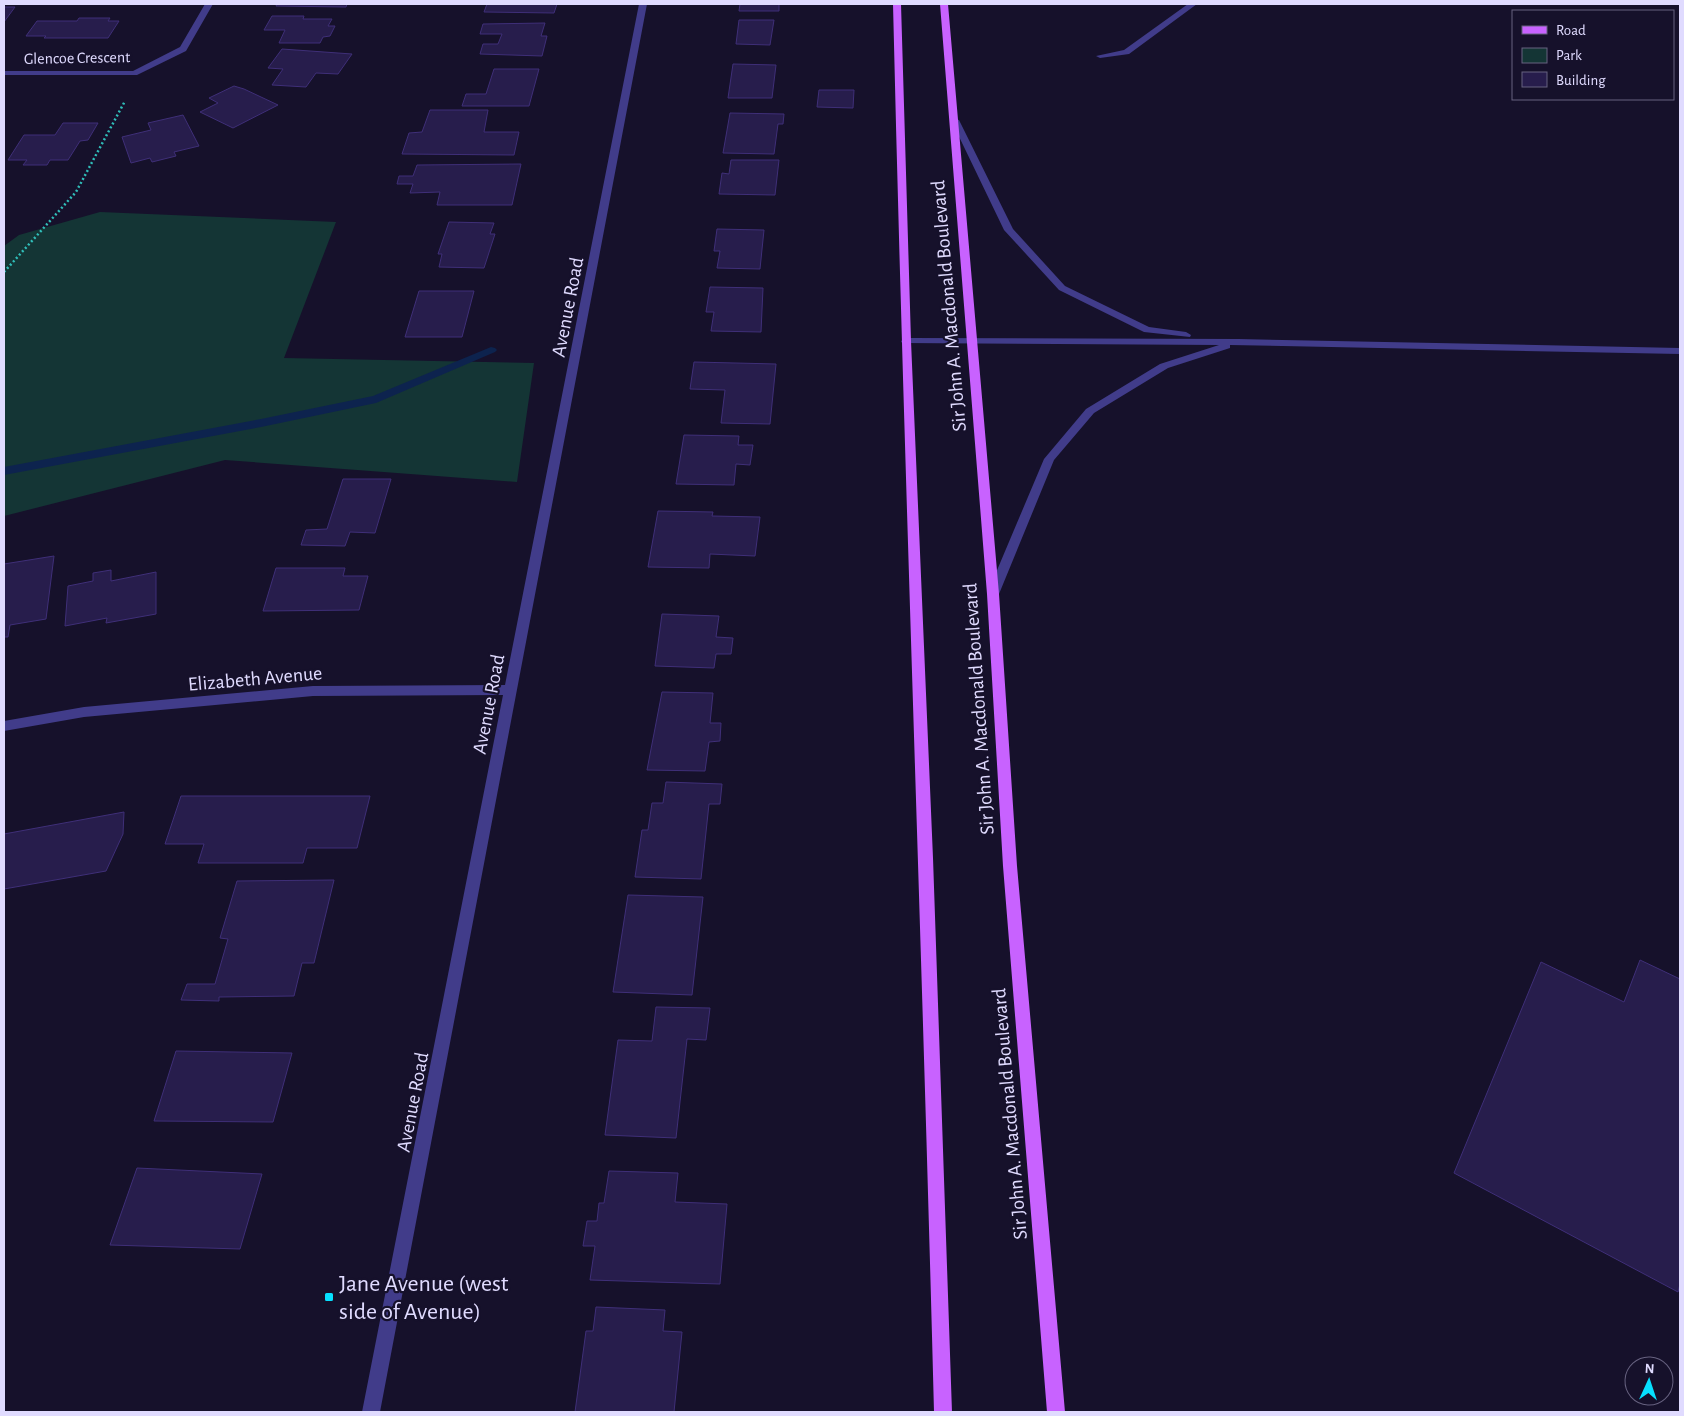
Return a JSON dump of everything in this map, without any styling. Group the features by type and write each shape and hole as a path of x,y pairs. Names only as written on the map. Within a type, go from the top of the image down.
{"main road":[{"name":"Sir John A. Macdonald Boulevard","path":"897,4 906,341 926,858 942,1412"},
{"name":"Sir John A. Macdonald Boulevard","path":"944,4 993,594 1010,866 1056,1412"}],"street":[{"name":"Glencoe Crescent","path":"4,73 134,73 183,48 209,4"},
{"name":"Avenue Road","path":"371,1412 510,690 594,268 643,4"},
{"path":"1100,56 1126,52 1193,4"},
{"path":"955,120 1008,230 1062,288 1147,330 1238,342"},
{"path":"906,341 973,340 1043,343 1238,342 1680,351"},
{"path":"993,594 1049,459 1090,411 1164,366 1238,342"},
{"name":"Elizabeth Avenue","path":"4,726 84,712 313,690 510,690"}],"path":[{"path":"4,272 76,192 131,89 134,73"}],"green space":[{"path":"100,212 336,222 284,358 534,363 517,482 225,460 4,516 4,246 19,235"}],"building":[{"path":"277,4 347,4 346,7 276,6"},
{"path":"487,4 557,4 554,13 484,12"},
{"path":"740,4 779,4 779,11 739,11"},
{"path":"4,7 15,7 4,22"},
{"path":"272,16 304,16 303,19 332,19 328,26 335,26 330,36 323,37 320,43 279,43 285,30 264,30"},
{"path":"79,18 110,18 108,21 119,21 108,38 44,38 46,36 26,36 37,21 77,21"},
{"path":"739,20 774,20 770,45 736,44"},
{"path":"545,23 541,36 547,36 542,56 480,54 483,44 498,44 502,34 480,34 483,24"},
{"path":"282,49 352,54 338,74 316,73 306,87 272,85 283,69 268,68"},
{"path":"733,64 776,65 772,98 728,98"},
{"path":"494,69 539,69 529,106 462,106 466,94 486,94"},
{"path":"234,86 278,105 233,128 200,112 218,103 209,98"},
{"path":"819,90 854,90 853,108 817,107"},
{"path":"430,110 488,110 484,132 519,132 514,155 402,154 409,133 422,132"},
{"path":"730,113 784,114 783,124 778,124 774,154 723,153"},
{"path":"183,115 199,146 174,152 176,156 152,162 150,158 131,163 122,137 151,130 148,123"},
{"path":"63,123 98,123 88,140 80,141 68,160 50,160 47,165 23,165 27,160 8,160 24,135 55,135"},
{"path":"731,160 779,160 775,195 719,194 722,173 729,174"},
{"path":"521,164 512,205 437,205 440,192 410,193 413,184 397,184 399,176 413,176 417,165"},
{"path":"449,222 494,223 490,234 495,234 484,268 439,267 442,254 438,254"},
{"path":"717,229 764,230 760,269 717,268 720,251 714,251"},
{"path":"710,287 763,288 761,332 711,331 714,312 706,312"},
{"path":"419,291 474,291 462,337 405,337"},
{"path":"694,362 776,364 770,424 721,423 725,390 690,389"},
{"path":"684,435 739,436 738,445 753,445 750,465 736,464 734,485 676,484"},
{"path":"343,479 391,479 375,533 350,532 345,546 301,545 306,530 327,529"},
{"path":"658,511 713,512 712,516 760,517 755,556 710,554 709,568 648,567"},
{"path":"54,556 46,619 10,625 8,637 4,637 4,564"},
{"path":"276,568 345,568 343,576 368,576 359,610 263,611"},
{"path":"111,570 111,581 156,572 156,614 106,623 107,618 65,626 68,586 93,581 93,573"},
{"path":"662,614 719,616 716,637 733,638 731,654 716,654 714,668 655,666"},
{"path":"662,692 713,693 710,723 721,723 720,741 709,742 705,771 647,770"},
{"path":"666,782 722,784 720,804 709,804 701,879 635,877 642,830 648,830 652,803 663,803"},
{"path":"181,796 370,796 357,848 307,848 303,863 198,863 204,844 165,844"},
{"path":"124,812 123,834 106,871 4,889 4,834"},
{"path":"334,880 314,963 302,963 294,996 219,997 219,1001 181,1000 187,984 215,984 228,939 220,938 237,881"},
{"path":"628,895 703,897 692,995 613,992"},
{"path":"1640,960 1680,979 1680,1284 1678,1292 1454,1173 1541,962 1624,1002"},
{"path":"656,1007 710,1008 706,1040 687,1039 676,1138 605,1135 618,1040 652,1041"},
{"path":"176,1051 292,1053 273,1122 154,1121"},
{"path":"137,1168 262,1174 240,1249 110,1245"},
{"path":"609,1171 678,1173 675,1202 727,1204 720,1284 590,1280 595,1246 583,1246 587,1221 597,1221 599,1203 604,1203"},
{"path":"596,1307 665,1310 663,1331 682,1332 674,1412 575,1412 586,1331 593,1331"}],"waterway":[{"path":"4,471 261,423 376,399 491,350"}],"place":[{"name":"Jane Avenue (west side of Avenue)","path":"329,1297"}]}
